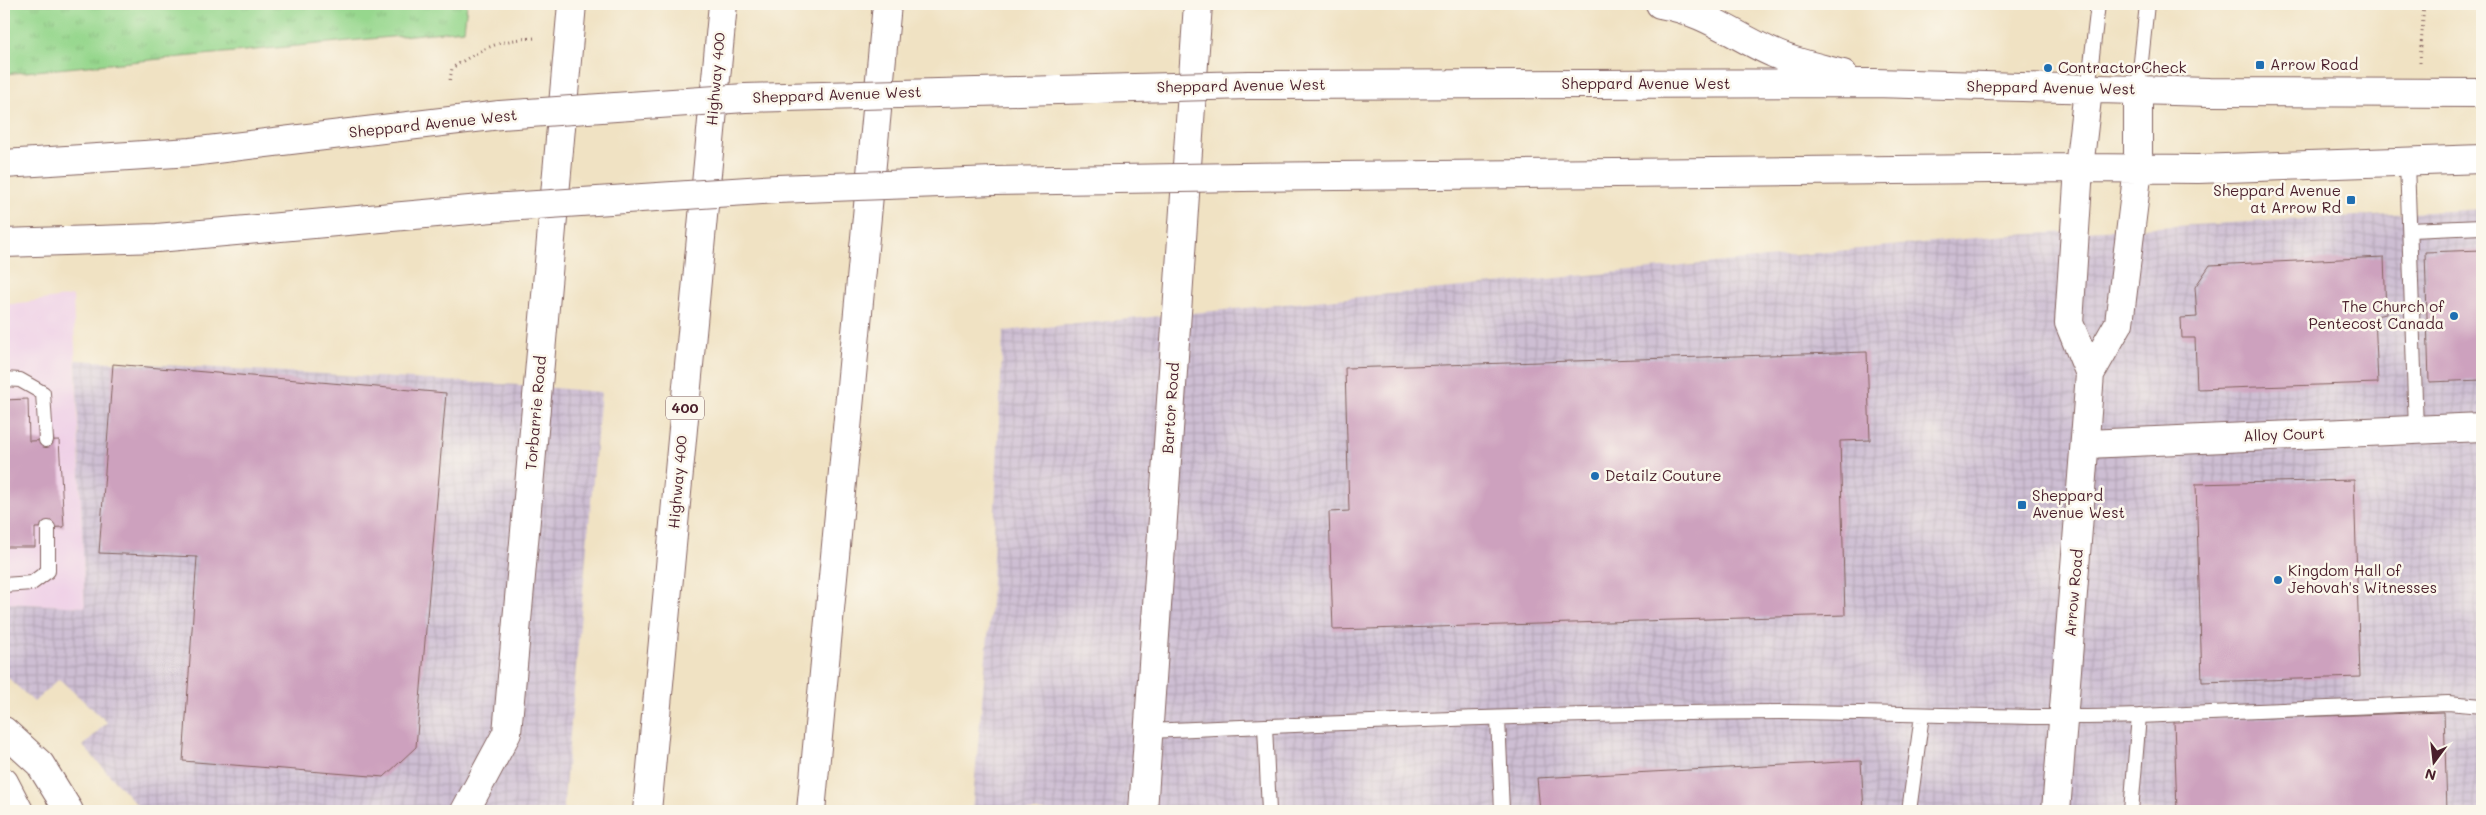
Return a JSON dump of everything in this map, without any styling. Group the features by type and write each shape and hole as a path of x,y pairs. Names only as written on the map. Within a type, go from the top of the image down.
{"main road":[{"name":"Torbarrie Road","path":"466,811 507,733 572,4"},
{"name":"Highway 400","path":"647,811 723,4"},
{"path":"811,811 887,4"},
{"name":"Bartor Road","path":"1143,811 1198,4"},
{"path":"1660,4 1679,7 1713,20 1774,54 1874,83"},
{"name":"Sheppard Avenue West","path":"4,164 191,152 500,115 745,98 1249,85 1874,83 2088,90 2482,93"},
{"name":"Arrow Road","path":"2056,811 2090,374 2069,323 2079,168 2088,90"},
{"name":"Arrow Road","path":"2090,374 2119,323 2138,169 2138,90"},
{"path":"4,243 157,238 492,208 777,189 994,181 2079,168 2198,169 2482,159"},
{"name":"Alloy Court","path":"2086,444 2482,427"},
{"path":"4,731 40,764 69,811"},
{"path":"4,782 19,811"}],"lane":[{"path":"2088,90 2098,4"},
{"path":"2138,90 2147,4"},
{"path":"2407,162 2416,430"},
{"path":"2410,230 2482,227"},
{"path":"4,379 20,380 43,393 46,440"},
{"path":"4,584 32,583 48,570 48,528"},
{"path":"1148,731 1498,718 1781,712 2064,717 2139,716 2448,703 2482,706"},
{"path":"1909,811 1922,715"},
{"path":"2131,811 2139,716"},
{"path":"1498,718 1502,811"},
{"path":"1265,726 1269,811"}],"path":[{"path":"2420,65 2424,4"},
{"path":"450,80 452,68 483,48 515,38 543,37"}],"shaded area":[{"path":"2482,209 2482,811 972,811 991,602 1003,331 1995,236"},
{"path":"73,296 85,607 4,603 4,305"},
{"path":"76,360 519,385 601,392 563,811 138,811 138,806 83,746 107,722 59,679 34,702 4,674 4,603 85,607"}],"green space":[{"path":"4,4 467,4 464,30 4,74"}],"building":[{"name":"The Church of Pentecost Canada","path":"2482,250 2482,380 2429,382 2425,252"},
{"path":"2384,257 2386,314 2375,316 2378,383 2197,389 2195,338 2182,338 2181,318 2197,317 2195,287 2210,265"},
{"name":"Detailz Couture","path":"1867,352 1870,440 1840,441 1845,615 1333,630 1329,512 1349,511 1345,368"},
{"path":"113,364 446,393 416,747 384,777 183,761 197,557 99,553"},
{"path":"28,399 29,441 59,440 64,527 35,528 35,547 4,547 4,400"},
{"name":"Kingdom Hall of Jehovah's Witnesses","path":"2354,480 2360,677 2202,682 2196,484"},
{"path":"2444,712 2447,811 2177,811 2174,721"},
{"path":"1861,761 1864,811 1540,811 1537,778"}],"place":[{"name":"Arrow Road","path":"2260,65"},
{"name":"ContractorCheck","path":"2048,68"},
{"name":"Sheppard Avenue at Arrow Rd","path":"2351,200"},
{"name":"The Church of Pentecost Canada","path":"2454,316"},
{"name":"Detailz Couture","path":"1595,476"},
{"name":"Sheppard Avenue West","path":"2022,505"},
{"name":"Kingdom Hall of Jehovah's Witnesses","path":"2278,580"}]}
